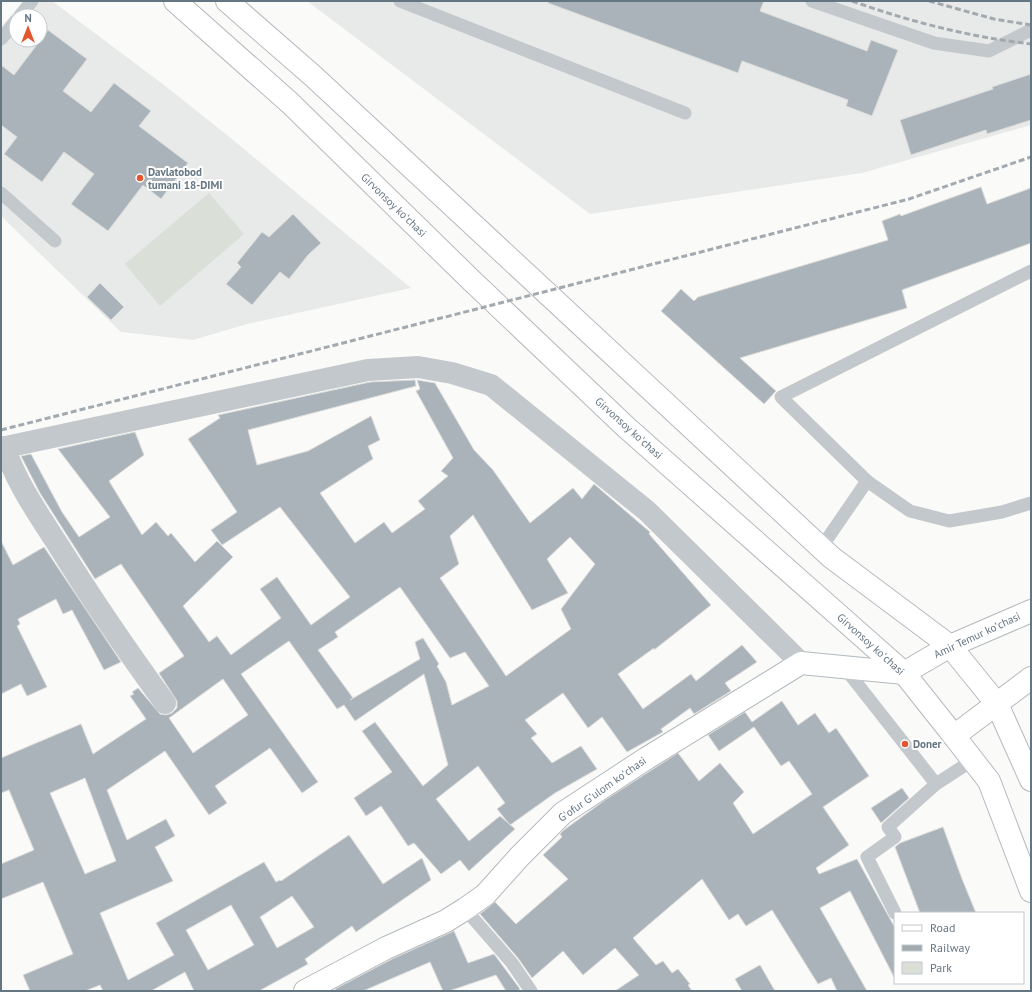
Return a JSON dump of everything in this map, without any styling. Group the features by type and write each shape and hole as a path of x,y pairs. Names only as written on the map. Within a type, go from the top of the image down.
{"main road":[{"name":"Girvonsoy koʻchasi","path":"175,1 290,103 471,280 627,428 904,673 989,780 1031,891"},
{"path":"227,1 313,76 821,548 950,646 998,704 1030,773"},
{"name":"Amir Temur koʻchasi","path":"904,673 950,646 1031,610"},
{"path":"801,663 904,673"},
{"name":"Gʻofur Gʻulom koʻchasi","path":"305,991 386,948 446,921 485,895 520,856 563,814 647,758 801,663"},
{"path":"954,736 1031,678"}],"street":[{"path":"165,703 106,620 26,497 2,448 368,370 418,367 452,373 491,385 647,511 801,663"}],"lane":[{"path":"400,1 685,113"},
{"path":"812,1 934,43 989,51 1031,30"},
{"path":"1,39 8,31"},
{"path":"1,193 55,241"},
{"path":"1031,271 781,397 867,481 910,511 949,521 1002,512 1031,503"},
{"path":"821,548 867,481"},
{"path":"844,667 936,784"},
{"path":"894,912 867,857 895,837 888,827 936,784 973,760"},
{"path":"464,909 512,963 531,991"}],"shaded area":[{"name":"Davlatobod tumani 18-DIMI","path":"23,1 52,1 164,85 232,139 411,288 247,324 193,340 121,332 1,216 1,27 8,19 8,48 48,48 48,8 17,8"},
{"path":"307,1 1031,1 1031,125 862,173 590,214"}],"green space":[{"path":"209,193 244,234 160,306 125,264"}],"building":[{"path":"548,1 764,1 760,11 867,51 871,40 898,50 872,116 846,106 848,100 742,61 738,73 548,3"},
{"path":"48,30 87,59 63,91 91,112 114,83 151,111 139,126 188,163 161,199 143,185 108,231 71,204 94,174 64,152 42,182 4,154 17,137 1,125 1,65 14,75 34,48 48,48"},
{"path":"1031,74 1031,120 987,134 986,130 911,155 900,120 993,89 992,87"},
{"path":"981,187 987,204 1031,188 1031,243 902,290 907,308 740,358 776,391 764,404 661,311 681,289 694,301 698,297 888,240 882,221 900,214 901,216"},
{"path":"293,214 321,243 308,255 289,279 280,272 252,305 226,284 241,267 237,263 262,232 269,237"},
{"path":"100,283 124,307 111,320 87,297"},
{"path":"415,380 416,386 248,430 257,465 308,451 371,416 380,440 368,446 373,459 320,493 355,543 384,522 392,533 425,509 418,501 448,476 441,471 453,458 416,391 420,389 417,380 435,383 474,450 493,470 530,523 573,488 582,499 594,484 650,532 649,534 711,605 654,650 654,648 618,674 643,709 691,674 696,681 742,645 757,662 725,683 731,691 694,714 690,708 661,729 663,732 627,752 602,717 588,728 563,693 525,720 537,734 531,738 552,763 581,746 597,769 555,793 510,825 515,829 469,871 460,860 441,874 414,843 408,846 381,806 366,816 354,798 392,772 362,731 375,722 423,786 448,765 424,674 355,721 344,705 337,709 289,641 241,674 318,782 302,793 270,748 215,786 227,803 209,815 165,751 107,790 127,840 166,819 175,836 155,847 173,881 100,913 128,980 174,955 156,923 264,862 276,882 281,881 349,835 383,884 422,858 431,880 356,932 352,926 305,959 308,964 259,991 194,991 185,972 151,991 103,991 100,985 85,991 30,991 23,975 73,954 43,882 1,899 1,864 34,850 9,790 1,793 1,758 81,724 93,754 146,719 130,696 134,694 132,692 138,688 160,714 166,715 172,713 177,708 177,701 159,673 184,656 121,564 95,579 40,493 21,456 31,454 62,512 79,537 110,517 58,449 135,432 144,455 109,481 142,535 156,522 168,536 171,533 195,562 217,541 233,557 183,606 209,642 217,636 231,655 281,618 260,589 277,577 311,625 350,597 280,507 222,545 211,530 237,512 188,439 220,418 218,415 370,382","holes":["473,515 532,610 568,593 547,559 570,537 595,564 561,609 571,629 506,676 440,578 459,564 450,536","400,587 450,658 465,652 489,686 452,705 446,682 437,666 439,664 423,638 415,642 420,659 350,700 353,698 318,650 338,637 335,632","223,679 248,715 193,753 169,718","478,766 505,803 497,809 509,824 500,816 469,841 436,799","85,778 116,861 85,874 50,793","292,896 314,927 277,948 260,917","231,905 254,945 208,970 186,930"]},
{"path":"1,541 13,565 44,547 121,662 104,670 72,610 63,614 56,599 18,619 20,624 17,626 47,687 27,696 21,684 1,694"},
{"path":"782,701 798,725 815,713 829,733 836,728 869,776 823,807 849,845 816,868 819,874 857,859 894,926 894,977 850,891 820,908 867,991 837,991 831,978 818,984 772,910 746,926 738,914 729,920 702,879 633,938 656,965 663,961 672,973 678,969 690,984 688,985 692,991 615,991 639,975 615,948 583,975 563,951 532,978 518,958 480,914 495,902 516,924 568,879 543,855 562,837 560,834 564,830 605,800 678,753 699,781 720,763 744,792 733,803 753,834 812,794 789,761 781,766 754,727 719,751 708,735 745,712 752,722"},
{"path":"902,788 909,798 881,823 871,808"},
{"path":"943,827 976,912 920,912 895,847 900,843"},
{"path":"454,931 468,963 494,954 520,989 517,991 506,991 496,975 449,991 443,991 430,962 363,991 336,991 335,989 392,959"},
{"path":"760,965 775,991 742,991 735,979"}],"railway":[{"path":"852,1 896,16 941,28 1031,44"},
{"path":"929,1 994,19 1031,25"},
{"path":"1,430 909,199 1031,157"}],"place":[{"name":"Davlatobod tumani 18-DIMI","path":"140,178"},
{"name":"Doner","path":"905,744"}]}
